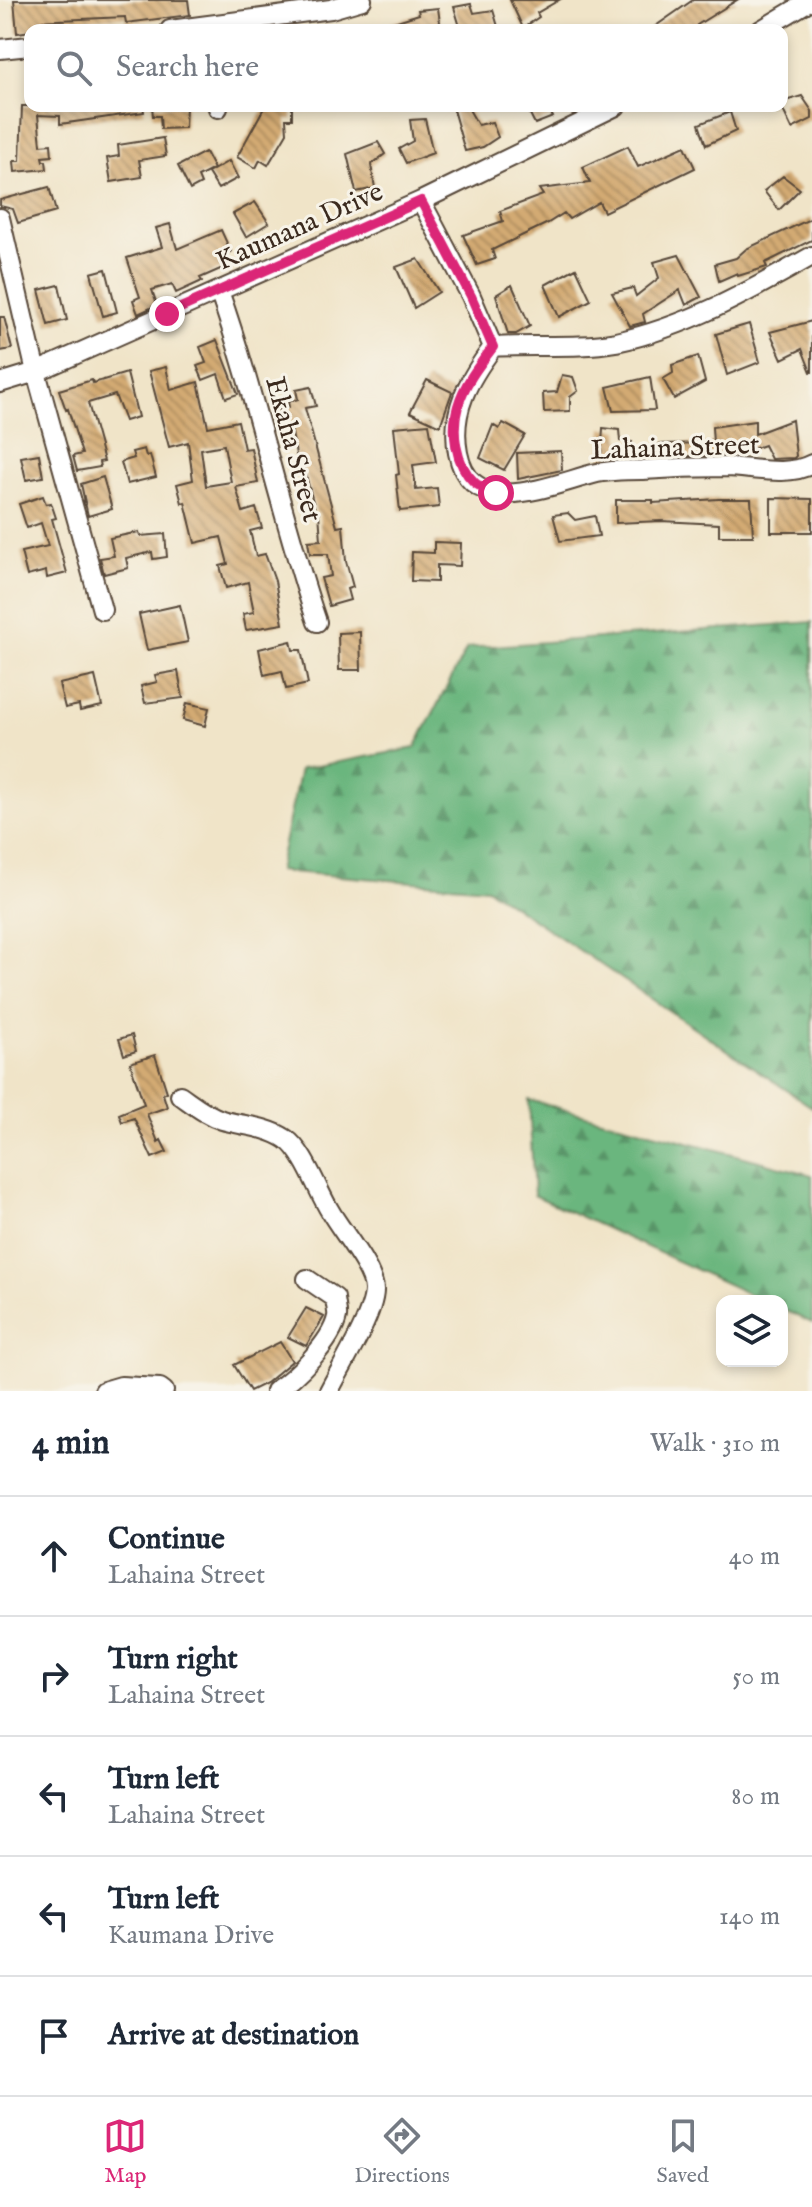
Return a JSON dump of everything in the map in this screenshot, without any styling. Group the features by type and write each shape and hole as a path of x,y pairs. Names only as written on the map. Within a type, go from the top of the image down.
{"street":[{"path":"234,24 331,9 362,0"},
{"path":"771,24 811,0"},
{"path":"0,49 24,47"},
{"name":"Kaumana Drive","path":"0,383 36,372 421,201 604,112"},
{"path":"421,201 471,296 493,347 614,342 636,337 694,318 812,256"},
{"path":"0,218 36,372 102,610"},
{"name":"Ekaha Street","path":"219,291 242,357 295,557 317,622"},
{"name":"Lahaina Street","path":"493,347 473,374 458,406 455,437 460,463 475,484 496,493 517,494 597,473 729,467 781,470 812,464"},
{"path":"180,1095 219,1119 287,1139 299,1153 329,1211 367,1269 374,1286 373,1296 329,1391"},
{"path":"275,1391 306,1365 322,1345 337,1317 335,1298 307,1279"},
{"path":"104,1391 121,1386 160,1388 164,1391"}],"green space":[{"path":"812,622 812,1107 487,888 278,871 300,769 415,748 467,648"},
{"path":"529,1100 812,1175 812,1323 788,1312 788,1295 751,1295 534,1195"}],"building":[{"path":"14,0 188,0 190,15 126,23 125,17 38,21 38,24 24,24 24,32 17,33"},
{"path":"510,0 559,0 537,13 539,17 529,24 521,24"},
{"path":"693,0 737,0 699,24 659,24"},
{"path":"471,4 474,13 493,10 497,24 459,24 454,7"},
{"path":"438,8 440,24 388,24 419,14 418,10"},
{"path":"802,96 812,111 812,119 792,129 784,112 788,112 788,100"},
{"path":"22,106 24,112 144,112 60,124 60,116 38,115 41,145 51,144 52,156 42,157 47,169 15,172 14,161 20,161"},
{"path":"153,112 186,112 185,128 161,129 160,116 153,116"},
{"path":"262,112 292,112 292,119 286,119 287,133 268,165 260,160 256,168 237,157"},
{"path":"454,112 470,112 478,125 492,122 498,137 483,147 465,151"},
{"path":"529,112 550,112 553,117 535,124"},
{"path":"730,112 736,131 706,145 699,124"},
{"path":"425,119 433,153 406,163 399,149 413,141 410,120"},
{"path":"163,138 166,156 139,160 142,177 111,182 107,158 119,156 118,145"},
{"path":"378,142 385,154 371,165 375,188 356,192 347,154"},
{"path":"628,146 638,167 685,146 695,168 604,212 599,202 569,219 564,213 492,250 495,259 477,265 463,235 503,221 500,211 543,195 539,189 590,183 583,167"},
{"path":"205,152 214,169 198,177 201,184 190,190 178,166"},
{"path":"229,161 238,178 218,189 208,173"},
{"path":"783,176 800,189 779,210 764,191"},
{"path":"49,187 56,212 18,223 13,209 0,206 0,200"},
{"path":"255,202 269,223 246,237 233,214"},
{"path":"812,218 812,240 765,263 767,267 738,276 737,273 719,281 715,264 736,258 746,249"},
{"path":"170,224 177,249 221,230 231,252 220,257 225,267 200,278 202,281 176,293 172,284 152,290 157,305 138,314 133,300 140,297 127,258 162,247 156,228"},
{"path":"679,255 701,297 686,305 680,290 643,314 645,322 630,326 612,293 633,288 636,296 659,278 654,262"},
{"path":"418,259 439,292 414,308 396,267"},
{"path":"576,268 591,300 559,317 545,285"},
{"path":"106,269 117,312 103,316 91,273"},
{"path":"59,285 67,320 48,325 39,290"},
{"path":"512,285 530,326 516,334 508,334 496,295"},
{"path":"0,317 4,317 12,349 0,351"},
{"path":"812,321 811,372 802,349 782,359 770,332"},
{"path":"749,324 760,362 727,375 716,334"},
{"path":"217,340 238,394 226,398 218,374 203,380 197,366 206,363 200,347"},
{"path":"698,356 705,382 674,399 663,379 673,373 672,365"},
{"path":"166,367 171,390 198,382 208,427 238,421 244,449 251,448 258,483 236,487 243,512 256,508 262,528 250,531 256,556 265,554 275,581 283,624 246,630 243,614 254,612 248,582 226,588 220,566 228,564 221,537 195,543 177,484 193,480 188,442 169,447 149,371","holes":["224,445 231,482 206,486 201,449"]},
{"path":"127,373 138,417 125,421 115,395 88,403 104,461 99,462 100,467 77,471 73,456 82,454 59,390"},
{"path":"562,375 573,377 578,391 570,397 570,411 544,412 543,393 557,392"},
{"path":"650,377 655,410 613,411 607,387"},
{"path":"427,380 452,392 440,426 410,412"},
{"path":"311,387 316,406 305,408 337,527 343,526 346,561 353,587 347,589 350,600 329,606 321,578 331,576 328,554 310,554 308,541 321,540 319,513 316,513 304,468 299,470 291,428 278,430 274,411 289,407 288,402 298,399 296,390"},
{"path":"792,420 794,458 771,459 764,445 730,452 730,455 659,457 659,444 713,443 712,427 755,421 755,434"},
{"path":"503,423 525,435 504,470 480,458 493,425 499,429"},
{"path":"429,424 436,462 413,465 416,490 437,488 439,507 400,511 394,427"},
{"path":"603,428 619,430 620,441 632,442 633,458 601,460"},
{"path":"144,449 146,456 150,455 156,477 127,484 121,462 134,458 132,452"},
{"path":"561,451 562,470 518,479 517,453"},
{"path":"39,454 43,477 26,480 21,457"},
{"path":"103,477 112,509 88,516 81,484"},
{"path":"43,496 46,504 51,503 56,518 52,519 67,573 47,578 46,571 27,576 21,552 48,546 41,523 27,528 19,504"},
{"path":"771,498 812,499 812,532 771,532"},
{"path":"751,499 753,536 719,536 719,524 661,521 616,523 616,500 653,500 653,503"},
{"path":"568,513 575,520 595,516 599,536 560,541 553,515"},
{"path":"139,532 140,536 165,534 167,557 153,559 152,552 126,558 128,568 104,574 100,558 114,556 110,538"},
{"path":"434,542 461,543 460,566 437,565 437,582 411,581 412,552 434,553"},
{"path":"180,605 188,642 147,650 139,614"},
{"path":"360,632 361,670 339,670 338,633"},
{"path":"291,641 293,650 301,650 308,684 286,689 282,671 264,675 259,649"},
{"path":"178,671 183,698 145,703 141,686 157,682 155,675"},
{"path":"95,676 102,706 80,711 79,705 65,708 59,684"},
{"path":"187,703 209,708 205,726 183,720"},
{"path":"132,1035 136,1051 124,1055 119,1039"},
{"path":"155,1055 167,1092 163,1094 167,1107 147,1114 158,1142 161,1140 167,1152 152,1158 134,1118 122,1122 119,1114 144,1104 130,1063"},
{"path":"306,1308 324,1317 306,1346 288,1337"},
{"path":"280,1342 292,1361 266,1383 250,1391 234,1365"}],"route":[{"path":"167,314 421,201 471,296 493,347 473,374 458,406 455,437 460,463 475,484 496,493"}]}
